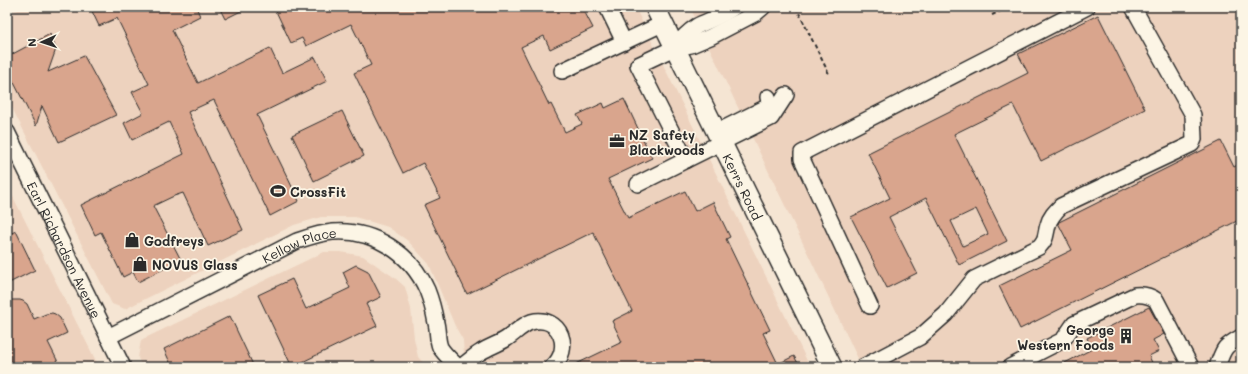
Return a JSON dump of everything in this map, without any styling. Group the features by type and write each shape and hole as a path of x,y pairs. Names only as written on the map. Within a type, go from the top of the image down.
{"main road":[{"name":"Kerrs Road","path":"658,15 832,367"}],"street":[{"path":"607,7 624,42"},
{"path":"674,48 685,34 734,7"},
{"path":"686,160 638,65 674,48 691,45 710,37 756,13 763,7"},
{"path":"870,306 802,159 802,153 1087,7"},
{"path":"863,367 914,342 946,314 974,279 1039,247 1044,242 1053,213 1061,206 1192,144 1194,139 1193,115 1133,7"},
{"path":"562,71 624,42 658,15"},
{"path":"719,138 771,118 786,95"},
{"path":"638,184 686,160 767,107 769,102 768,97"},
{"name":"Earl Richardson Avenue","path":"7,132 124,367"},
{"name":"Kellow Place","path":"108,337 298,241 332,232 348,232 385,243 400,253 412,264 427,291 436,322 440,346 460,367"},
{"path":"1010,367 1063,340 1074,324 1140,294 1148,295 1156,300 1191,367"},
{"path":"460,367 481,352 505,340 530,322 544,321 554,325 560,333 563,345 561,356 552,367"},
{"path":"1217,367 1227,344 1241,337"}],"path":[{"path":"796,7 829,74"},
{"path":"992,15 1009,7"}],"shaded area":[{"path":"24,7 635,7 810,367 454,367 457,366 464,355 463,340 455,326 429,264 408,241 388,227 355,217 321,217 294,225 125,309 112,304 7,98 7,15"},
{"path":"690,7 1241,7 1241,367 862,367"},
{"path":"7,185 99,367 7,367"},
{"path":"324,252 341,252 363,256 395,278 405,287 411,309 414,338 418,357 425,365 430,367 142,367 138,358 141,340"}],"building":[{"path":"90,7 196,7 200,16 172,30 198,83 270,48 282,73 315,57 327,81 257,115 299,201 270,216 214,100 188,112 243,230 208,246 183,193 174,196 153,206 181,260 138,282 133,272 123,277 101,232 95,235 81,205 184,154 169,122 132,140 124,123 143,113 132,92 149,84 117,18 99,26"},
{"path":"219,7 249,7 225,19"},
{"path":"274,7 582,7 593,28 550,49 544,36 521,47 549,105 551,104 565,132 582,124 577,115 603,103 605,108 624,99 652,158 608,179 628,218 685,191 695,211 713,202 730,237 726,239 770,330 763,333 778,364 794,356 800,367 570,367 622,342 612,321 632,311 593,232 467,294 424,205 440,198 423,163 403,173 354,73 371,65 351,24 306,46 302,38 291,43"},
{"path":"1098,15 1145,109 1041,161 1013,105 954,134 1007,241 959,265 926,198 889,217 917,273 887,288 851,217 890,198 868,153 1028,73 1018,54","holes":["976,209 988,234 963,246 951,221"]},
{"path":"50,34 56,49 48,72 84,56 116,115 59,142 42,106 36,126 7,69 7,57"},
{"path":"342,111 364,156 314,181 292,135"},
{"path":"1221,141 1234,167 1241,163 1241,219 1020,329 999,286 1072,250 1058,223 1059,222"},
{"path":"16,231 35,270 7,284 7,235"},
{"path":"356,265 368,271 381,297 366,304 377,326 292,367 258,295 292,279 306,309 350,288 343,272"},
{"path":"7,300 23,301 27,304 34,319 52,313 60,318 67,333 48,342 59,364 53,367 7,367"},
{"name":"George Western Foods","path":"1149,307 1164,334 1153,340 1159,351 1149,356 1154,367 1057,367 1092,349 1087,338"},
{"path":"230,316 254,367 172,367 164,349"}],"place":[{"name":"NZ Safety Blackwoods","path":"617,141"},
{"name":"CrossFit","path":"278,191"},
{"name":"Godfreys","path":"132,240"},
{"name":"NOVUS Glass","path":"140,264"},
{"name":"George Western Foods","path":"1126,336"}]}
